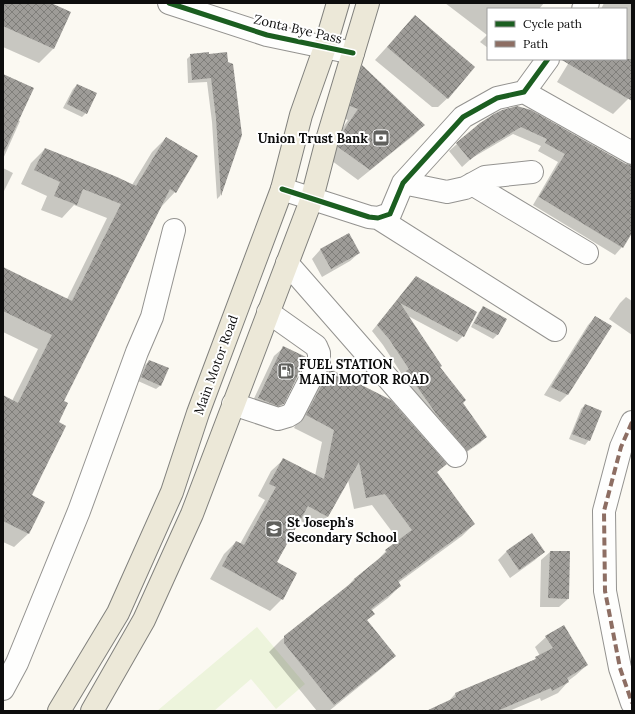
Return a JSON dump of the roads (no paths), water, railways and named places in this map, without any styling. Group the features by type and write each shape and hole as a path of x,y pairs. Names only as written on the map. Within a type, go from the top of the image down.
{"main road":[{"name":"Main Motor Road","path":"59,711 118,613 172,492 198,413 282,189 301,115 325,47 338,3"},
{"path":"92,711 144,620 192,514 312,198 352,53 368,3"}],"street":[{"name":"Zonta Bye Pass","path":"169,3 267,35 352,53"},
{"path":"282,189 369,217 378,218 390,214 403,184 463,117 497,98 524,92 547,60"},
{"path":"524,92 632,153"},
{"path":"403,184 447,192 465,188 486,177 532,172"},
{"path":"472,184 587,253"},
{"path":"378,218 555,330"},
{"path":"3,689 17,663 79,511 137,352 152,317 174,230"},
{"path":"287,263 456,456"},
{"path":"233,404 278,419 288,416 293,412 319,362 319,353 316,346 268,312"},
{"path":"632,422 620,447 604,511 605,590 620,668 632,703"}],"place":[{"name":"Union Trust Bank","path":"381,138"},
{"name":"FUEL STATION MAIN MOTOR ROAD","path":"286,371"},
{"name":"St Joseph's Secondary School","path":"274,529"}]}
